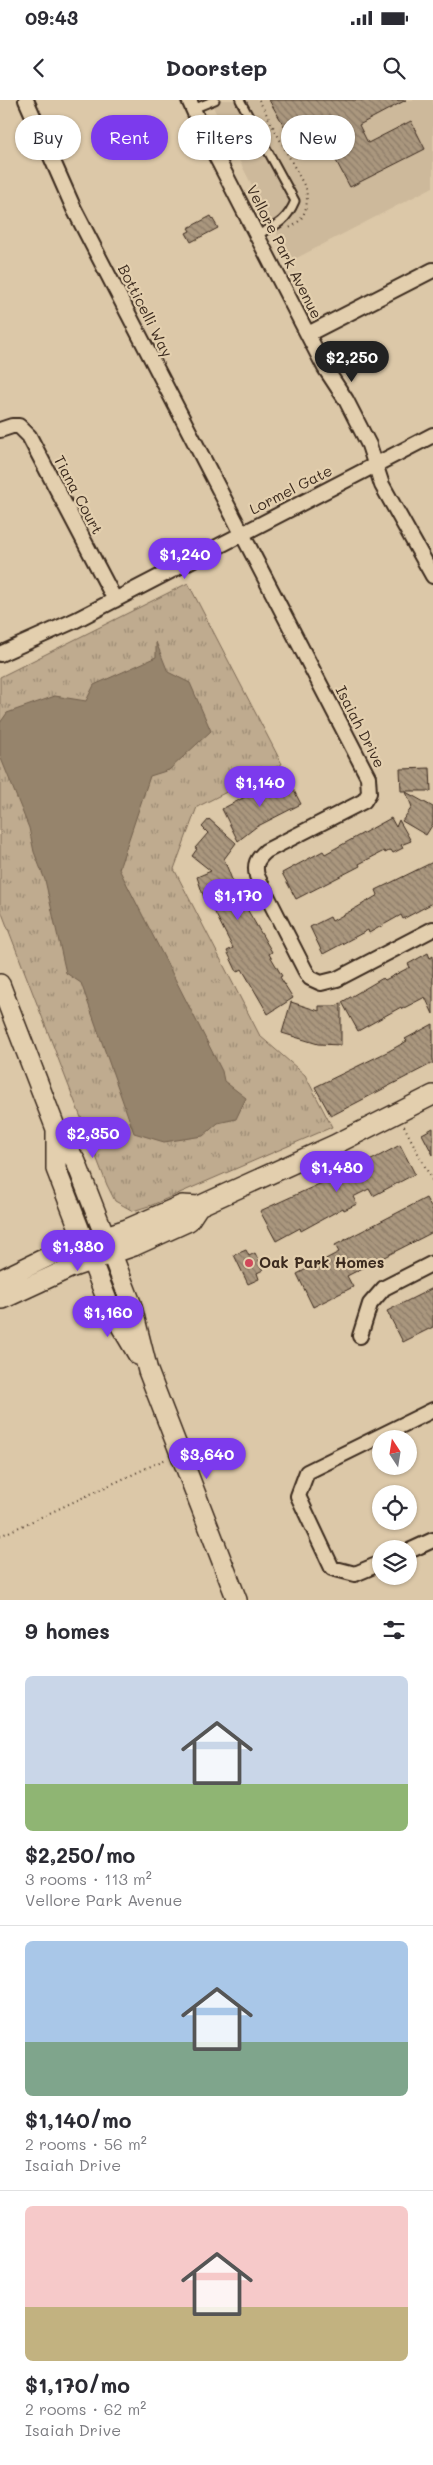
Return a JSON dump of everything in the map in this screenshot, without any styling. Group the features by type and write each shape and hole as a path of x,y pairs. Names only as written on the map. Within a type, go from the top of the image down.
{"main road":[{"path":"0,984 56,1129 76,1162 131,1303 148,1371 237,1600"},
{"path":"0,1298 3,1299 92,1261 108,1245 182,1205 200,1206 334,1145 433,1095"},
{"path":"56,1129 56,1169 84,1243 110,1308 148,1371"},
{"path":"0,1280 62,1250 84,1243 108,1245"}],"street":[{"name":"Botticelli Way","path":"26,100 74,208 242,534"},
{"name":"Vellore Park Avenue","path":"191,104 325,368 346,400 369,445 382,485 433,576"},
{"path":"308,334 433,270"},
{"name":"Tiana Court","path":"0,430 19,426 29,436 115,600"},
{"name":"Lormel Gate","path":"0,653 115,600 433,435"},
{"name":"Isaiah Drive","path":"242,534 368,777 369,784 369,793 364,800 266,851 258,858 255,864 257,876 305,970 310,978 321,983 336,979 433,929"},
{"path":"360,1336 370,1304 384,1288 433,1263"},
{"path":"372,1567 356,1574 332,1568 298,1496 307,1472 433,1410"},
{"path":"417,1547 433,1540"}],"lane":[{"path":"191,104 216,100"},
{"path":"240,100 295,201 289,215 281,223 257,235"}],"path":[{"path":"403,1124 433,1182"},
{"path":"0,1536 179,1453"}],"shaded area":[{"path":"210,100 433,100 433,187 291,261 239,160 271,160 271,115 217,115"},
{"path":"156,642 168,672 190,683 211,731 169,770 150,776 119,869 222,1071 224,1081 246,1098 236,1119 218,1123 203,1136 164,1142 134,1133 81,983 66,973 45,880 34,852 29,828 0,756 0,723 7,713 55,696 86,701 94,685 156,657"}],"green space":[{"path":"188,583 282,764 197,807 174,869 260,1036 305,1075 332,1127 152,1205 133,1211 115,1201 107,1185 0,908 0,677"}],"building":[{"path":"269,100 406,100 359,125 368,143 411,121 425,149 350,187 336,160 355,160 355,115 281,115 281,121"},
{"path":"211,216 218,228 191,242 186,233 190,231 188,228"},
{"path":"430,768 431,791 401,791 400,769"},
{"path":"288,779 301,804 256,827 238,841 222,809 264,787 266,791"},
{"path":"406,792 433,807 433,824 426,835 402,821 412,807"},
{"path":"391,818 396,827 399,820 411,841 401,845 403,848 393,853 391,850 385,853 384,851 359,864 360,866 296,899 282,873 323,851 325,854"},
{"path":"209,819 236,843 224,859 236,890 272,952 269,954 293,998 268,1014 242,969 237,972 227,951 233,948 207,897 204,898 197,877 211,871 192,856 197,849 195,848 208,833 202,827"},
{"path":"433,862 433,903 403,919 401,915 369,933 368,930 323,954 310,927 330,917 332,921 378,895 376,890"},
{"path":"428,953 430,958 433,956 433,1014 425,997 402,1009 401,1007 358,1031 342,1002 383,978 385,980 410,967 408,964"},
{"path":"291,1002 319,1011 319,1006 336,1006 341,1003 341,1045 318,1044 282,1033"},
{"path":"433,1024 433,1063 331,1116 315,1087 389,1051 407,1041 405,1039"},
{"path":"433,1128 433,1155 422,1134"},
{"path":"400,1145 415,1174 373,1196 369,1189 353,1197 357,1204 344,1210 343,1208 301,1231 300,1228 276,1241 260,1211 327,1182 354,1165 356,1168"},
{"path":"426,1198 433,1211 433,1232 347,1276 353,1287 313,1307 297,1274 339,1252 335,1245"},
{"name":"Oak Park Homes","path":"246,1250 249,1256 255,1253 263,1270 257,1273 259,1279 248,1284 234,1255"},
{"path":"433,1288 433,1327 403,1342 387,1311"}],"place":[{"name":"Oak Park Homes","path":"249,1263"}]}
